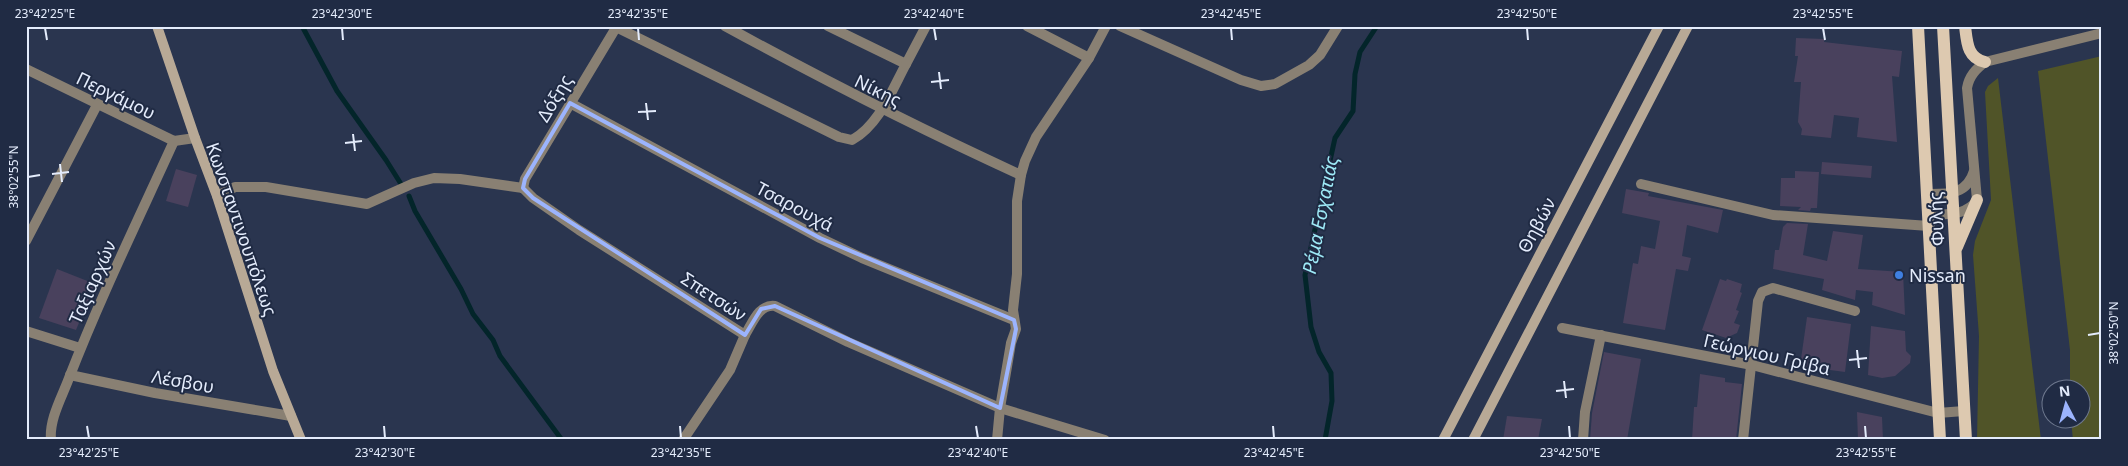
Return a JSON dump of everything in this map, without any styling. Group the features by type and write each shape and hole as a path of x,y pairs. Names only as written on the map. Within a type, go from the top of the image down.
{"main road":[{"name":"Κωνσταντινουπόλεως","path":"157,26 217,196 257,323 301,440"},
{"name":"Θηβών","path":"1443,440 1659,26"},
{"path":"1473,440 1688,26"},
{"name":"Φυλής","path":"1918,26 1940,440"},
{"name":"Φυλής","path":"1943,26 1966,440"},
{"path":"1965,26 1969,51 1976,59 1985,62"},
{"path":"1955,252 1977,200"}],"street":[{"name":"Νίκης","path":"725,26 817,77 928,133 1021,175"},
{"path":"828,26 906,64"},
{"path":"616,27 838,137 852,140 863,134 882,109 926,26"},
{"path":"1027,26 1089,58"},
{"path":"997,440 1000,408 1011,343 1016,329 1014,320 1017,274 1017,201 1021,175 1036,137 1089,58 1106,26"},
{"path":"1120,26 1241,80 1261,86 1275,84 1309,65 1320,56 1338,26"},
{"name":"Δόξης","path":"524,188 525,179 616,27"},
{"path":"1641,184 1773,215 1929,220 1953,214 1969,208 1977,200 1967,88 1971,76 1985,62 2102,32"},
{"name":"Περγάμου","path":"26,69 174,141"},
{"name":"Τσαρουχά","path":"570,103 820,238 862,258 1014,320"},
{"path":"26,241 97,105"},
{"path":"174,141 195,138"},
{"name":"Ταξιαρχών","path":"51,440 50,432 54,416 80,348 174,141"},
{"path":"1928,194 1952,194 1959,191 1967,184 1974,168"},
{"path":"217,196 235,187 266,187 367,204 414,183 434,178 460,179 524,188"},
{"name":"Σπετσών","path":"524,188 533,198 579,230 745,335 761,309 768,305 775,306 848,342 1000,408 1105,440"},
{"path":"1744,440 1758,301 1762,292 1773,288 1855,311"},
{"name":"Γεώργιου Γρίβα","path":"1562,328 1752,365 1938,413 1964,411"},
{"path":"26,331 80,348"},
{"path":"683,440 730,370 745,335"},
{"path":"1583,440 1585,412 1601,335"},
{"name":"Λέσβου","path":"70,375 155,393 291,416"}],"highlighted area":[{"path":"570,103 820,238 1014,320 1016,329 1000,408 775,306 761,309 745,335 533,198 523,188 525,179"}],"green space":[{"path":"2102,56 2102,440 2073,440 2072,428 2090,428 2090,378 2070,378 2070,350 2038,71"},
{"path":"1998,78 2041,440 1977,440 1979,336 1973,255 1975,241 1991,200 1985,92 1988,86"}],"building":[{"path":"1796,38 1824,39 1824,42 1902,51 1899,77 1892,76 1897,142 1857,137 1859,118 1834,115 1831,138 1801,135 1802,129 1798,122 1801,82 1794,82 1798,56 1795,56"},
{"path":"1822,162 1872,166 1871,178 1821,174"},
{"path":"176,169 197,175 188,207 166,201"},
{"path":"1795,171 1819,172 1817,208 1811,208 1810,211 1798,210 1801,207 1780,206 1781,178 1795,178"},
{"path":"1626,189 1649,193 1648,196 1723,210 1718,233 1687,225 1682,256 1691,258 1688,271 1676,269 1665,330 1623,323 1633,263 1638,264 1641,246 1655,249 1660,221 1622,213"},
{"path":"1787,223 1808,224 1803,255 1827,261 1833,231 1863,235 1858,269 1903,272 1905,315 1872,305 1873,292 1856,290 1855,300 1822,290 1824,279 1773,269 1775,250 1779,250 1783,227"},
{"path":"57,269 95,284 76,330 39,318"},
{"path":"1720,279 1726,281 1727,279 1742,284 1740,292 1742,293 1736,310 1739,311 1734,323 1740,325 1737,333 1726,338 1702,330"},
{"path":"1807,317 1851,324 1845,372 1800,366"},
{"path":"1871,326 1905,331 1906,351 1911,356 1910,363 1895,376 1882,378 1868,375"},
{"path":"1604,352 1641,359 1627,440 1590,440 1592,413"},
{"path":"1700,374 1725,378 1725,382 1742,384 1736,440 1692,440 1694,407 1697,407"},
{"path":"1857,412 1882,417 1883,440 1858,440"},
{"path":"1507,416 1542,419 1538,440 1503,440"}],"waterway":[{"path":"302,26 337,91 401,184"},
{"name":"Ρέμα Εσχατιάς","path":"1325,440 1332,401 1331,373 1319,352 1311,327 1305,275 1335,138 1353,111 1355,74 1360,52 1377,26"},
{"path":"409,196 415,211 461,289 473,314 493,340 500,356 562,440"}],"place":[{"name":"Nissan","path":"1899,275"}]}
